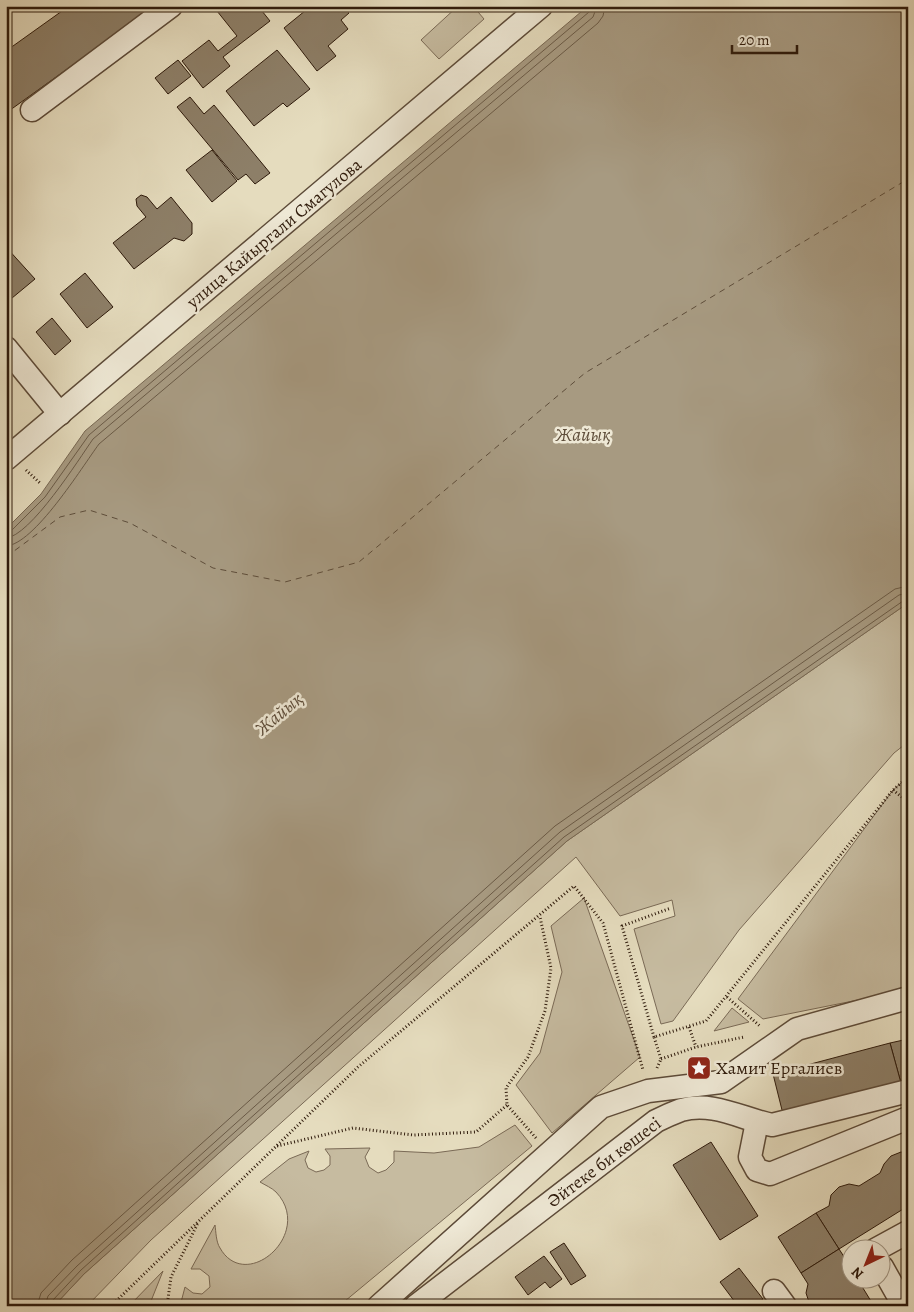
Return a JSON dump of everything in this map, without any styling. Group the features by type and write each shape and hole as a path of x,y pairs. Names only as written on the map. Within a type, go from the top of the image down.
{"street":[{"path":"32,110 171,6"},
{"name":"улица Кайыргали Смагулова","path":"6,460 541,6"},
{"path":"6,348 60,414"},
{"path":"379,1306 601,1107 648,1091 721,1082 797,1029 908,998"},
{"name":"Әйтеке би көшесі","path":"416,1306 656,1121 682,1110 706,1108 731,1112 757,1122 772,1125 908,1091"},
{"path":"757,1122 750,1156 757,1170 770,1174 908,1118"},
{"path":"892,1241 908,1232"},
{"path":"892,1284 904,1306"}],"path":[{"path":"654,1037 706,1021 893,790 908,777"},
{"path":"893,790 908,802"},
{"path":"111,1306 358,1067 540,917 574,886 603,922 648,1091"},
{"path":"648,1091 661,1059 622,926 671,908"},
{"path":"540,917 551,968 545,1011 528,1057 506,1088 508,1104 550,1153"},
{"path":"727,996 767,1032 797,1029"},
{"path":"689,1027 696,1047"},
{"path":"661,1059 696,1047 749,1036"},
{"path":"276,1146 353,1128 413,1135 476,1132 508,1104"},
{"path":"167,1306 171,1277 199,1220"}],"shaded area":[{"path":"458,6 473,6 484,19 439,59 421,40"},
{"path":"908,603 908,742 894,753 739,930 673,1021 661,1024 634,929 675,916 672,900 620,916 576,857 151,1240 87,1306 54,1306 84,1274 567,841"},
{"path":"908,777 908,990 763,1019 738,999 893,790"},
{"path":"584,898 640,1057 552,1133 516,1085 540,1053 562,972 551,926"},
{"path":"732,1008 749,1022 714,1031"},
{"path":"515,1125 532,1146 339,1306 180,1306 185,1287 193,1293 202,1294 210,1287 209,1276 200,1269 191,1269 215,1225 220,1248 231,1260 245,1264 259,1261 272,1253 282,1240 287,1225 286,1208 276,1192 260,1182 289,1159 309,1151 305,1160 308,1168 316,1172 324,1170 330,1165 330,1156 325,1149 370,1148 365,1157 369,1167 378,1173 386,1170 394,1162 394,1151 434,1153 479,1147"},
{"path":"163,1271 149,1306 129,1306"}],"water":[{"name":"Жайық","path":"588,6 908,6 908,603 567,841 84,1274 54,1306 6,1306 6,529 41,494 85,431"}],"building":[{"path":"69,6 155,6 6,113 6,51"},
{"path":"213,6 258,6 270,21 223,57 230,66 203,88 182,61 209,40 218,51 237,36"},
{"path":"311,6 343,6 349,13 341,20 348,29 328,46 336,56 317,71 284,28"},
{"path":"277,50 310,89 287,107 283,103 254,126 226,91"},
{"path":"178,60 191,76 168,94 155,78"},
{"path":"190,97 204,114 214,105 270,173 255,184 246,174 238,180 177,107"},
{"path":"212,150 237,181 212,202 186,170"},
{"path":"141,195 147,197 157,209 171,197 192,223 192,234 184,241 174,238 134,269 113,243 146,217 137,206 136,199"},
{"path":"6,247 35,279 6,303"},
{"path":"85,273 113,307 87,328 60,294"},
{"path":"52,318 71,341 55,355 36,332"},
{"path":"908,1039 908,1081 901,1083 890,1043"},
{"path":"890,1043 901,1083 783,1114 773,1074"},
{"path":"711,1142 758,1216 720,1240 673,1165"},
{"path":"901,1152 908,1153 908,1206 853,1240 842,1240 842,1247 839,1249 816,1213 829,1206 831,1195 839,1187 849,1184 859,1186 880,1173 884,1164 891,1156"},
{"path":"816,1213 839,1249 801,1273 778,1237"},
{"path":"564,1243 586,1276 571,1285 550,1252"},
{"path":"839,1249 842,1254 842,1290 864,1290 874,1306 813,1306 809,1302 806,1293 808,1284 801,1273"},
{"path":"544,1256 562,1279 550,1288 545,1282 528,1295 515,1277"},
{"path":"739,1268 763,1299 754,1306 738,1306 720,1282"}],"ferry route":[{"path":"6,557 60,517 89,510 130,523 213,568 285,582 359,562 585,373 908,179"}],"place":[{"name":"Хамит Ергалиев","path":"699,1068"}]}
